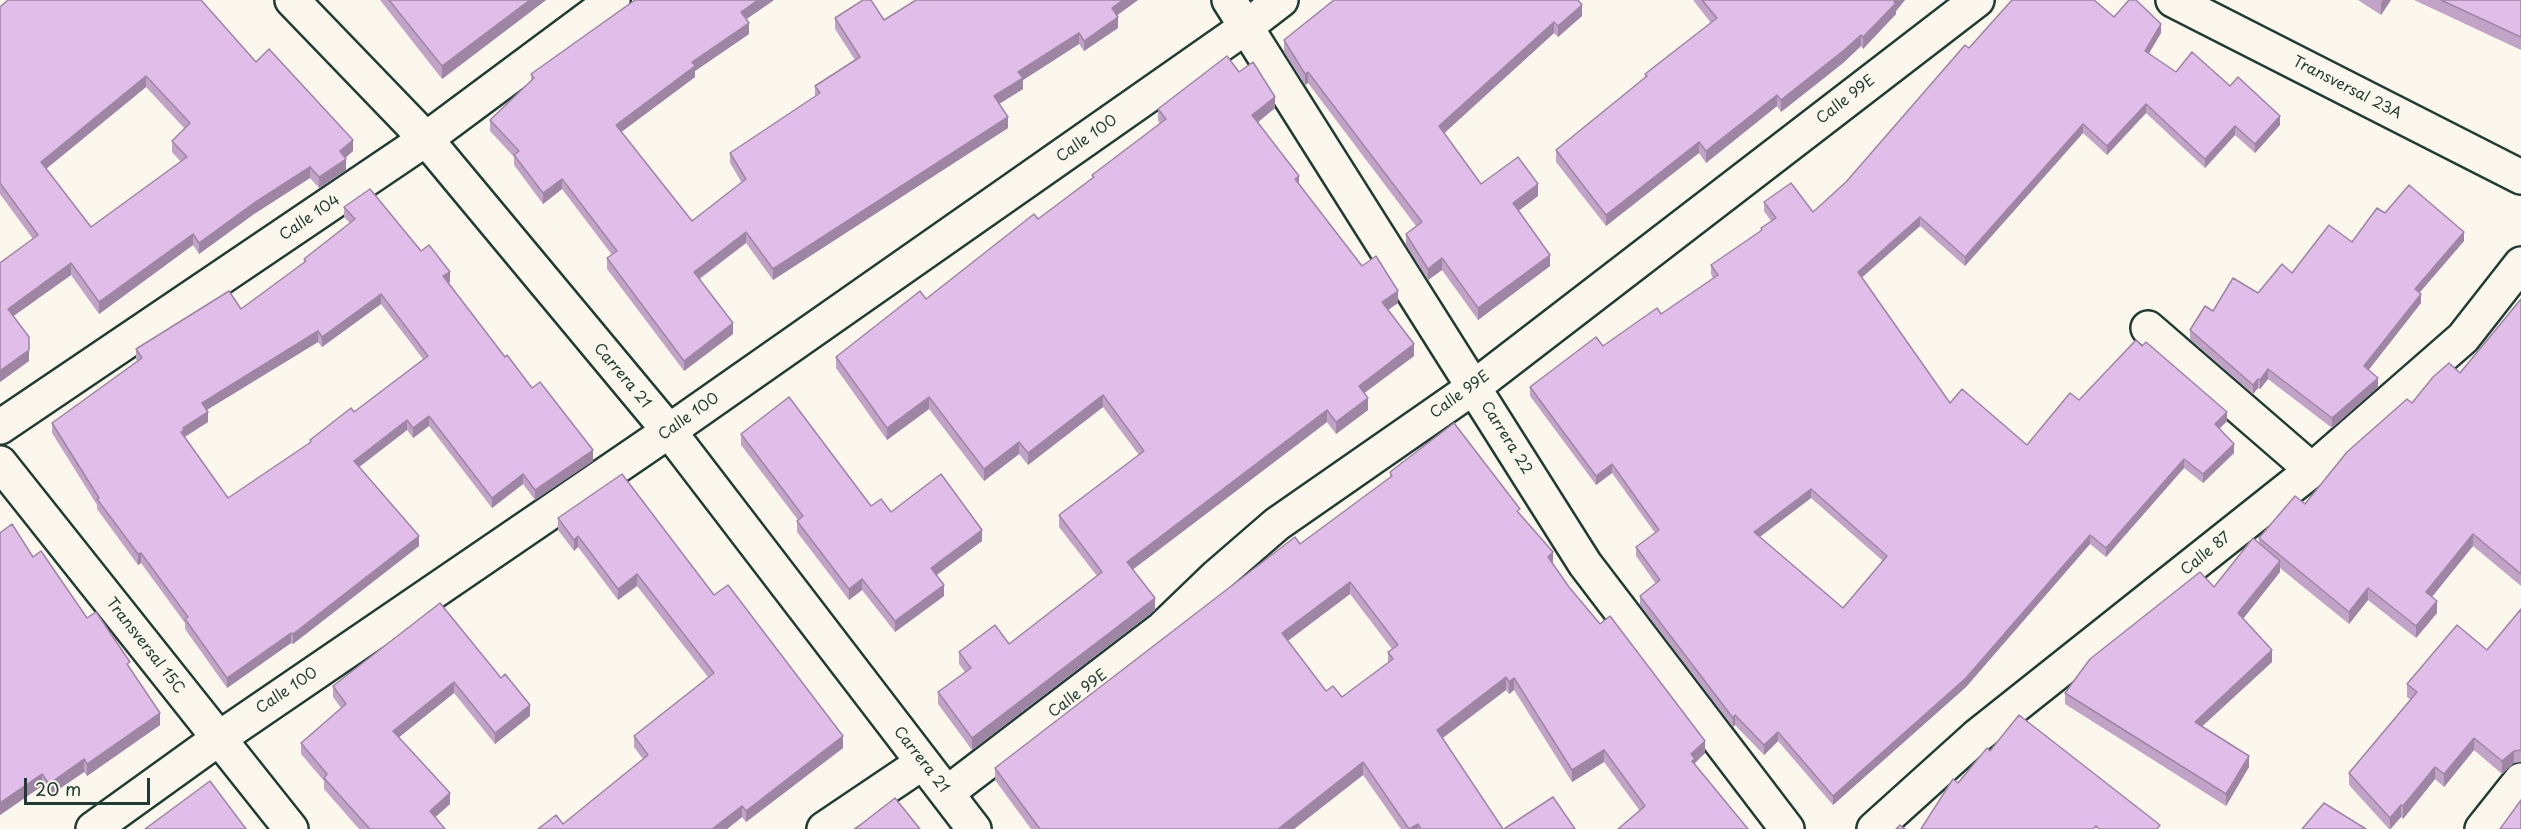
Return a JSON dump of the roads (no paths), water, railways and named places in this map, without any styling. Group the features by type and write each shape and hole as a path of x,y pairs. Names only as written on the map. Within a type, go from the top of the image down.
{"street":[{"name":"Carrera 21","path":"292,0 426,139 669,431 974,829"},
{"name":"Calle 104","path":"0,427 426,139 613,0"},
{"name":"Carrera 22","path":"1229,0 1585,564 1787,829"},
{"name":"Calle 100","path":"93,829 218,739 669,431 1246,27 1281,0"},
{"name":"Calle 99E","path":"947,793 1164,628 1217,576 1277,524 1474,387 1977,0"},
{"name":"Transversal 23A","path":"2173,0 2521,177"},
{"name":"Calle 87","path":"1874,829 1976,737 2312,470 2463,338 2521,264"},
{"path":"2148,328 2312,470"},
{"name":"Transversal 15C","path":"0,463 291,829"},
{"path":"824,829 922,763"},
{"path":"2482,829 2521,780"}]}
